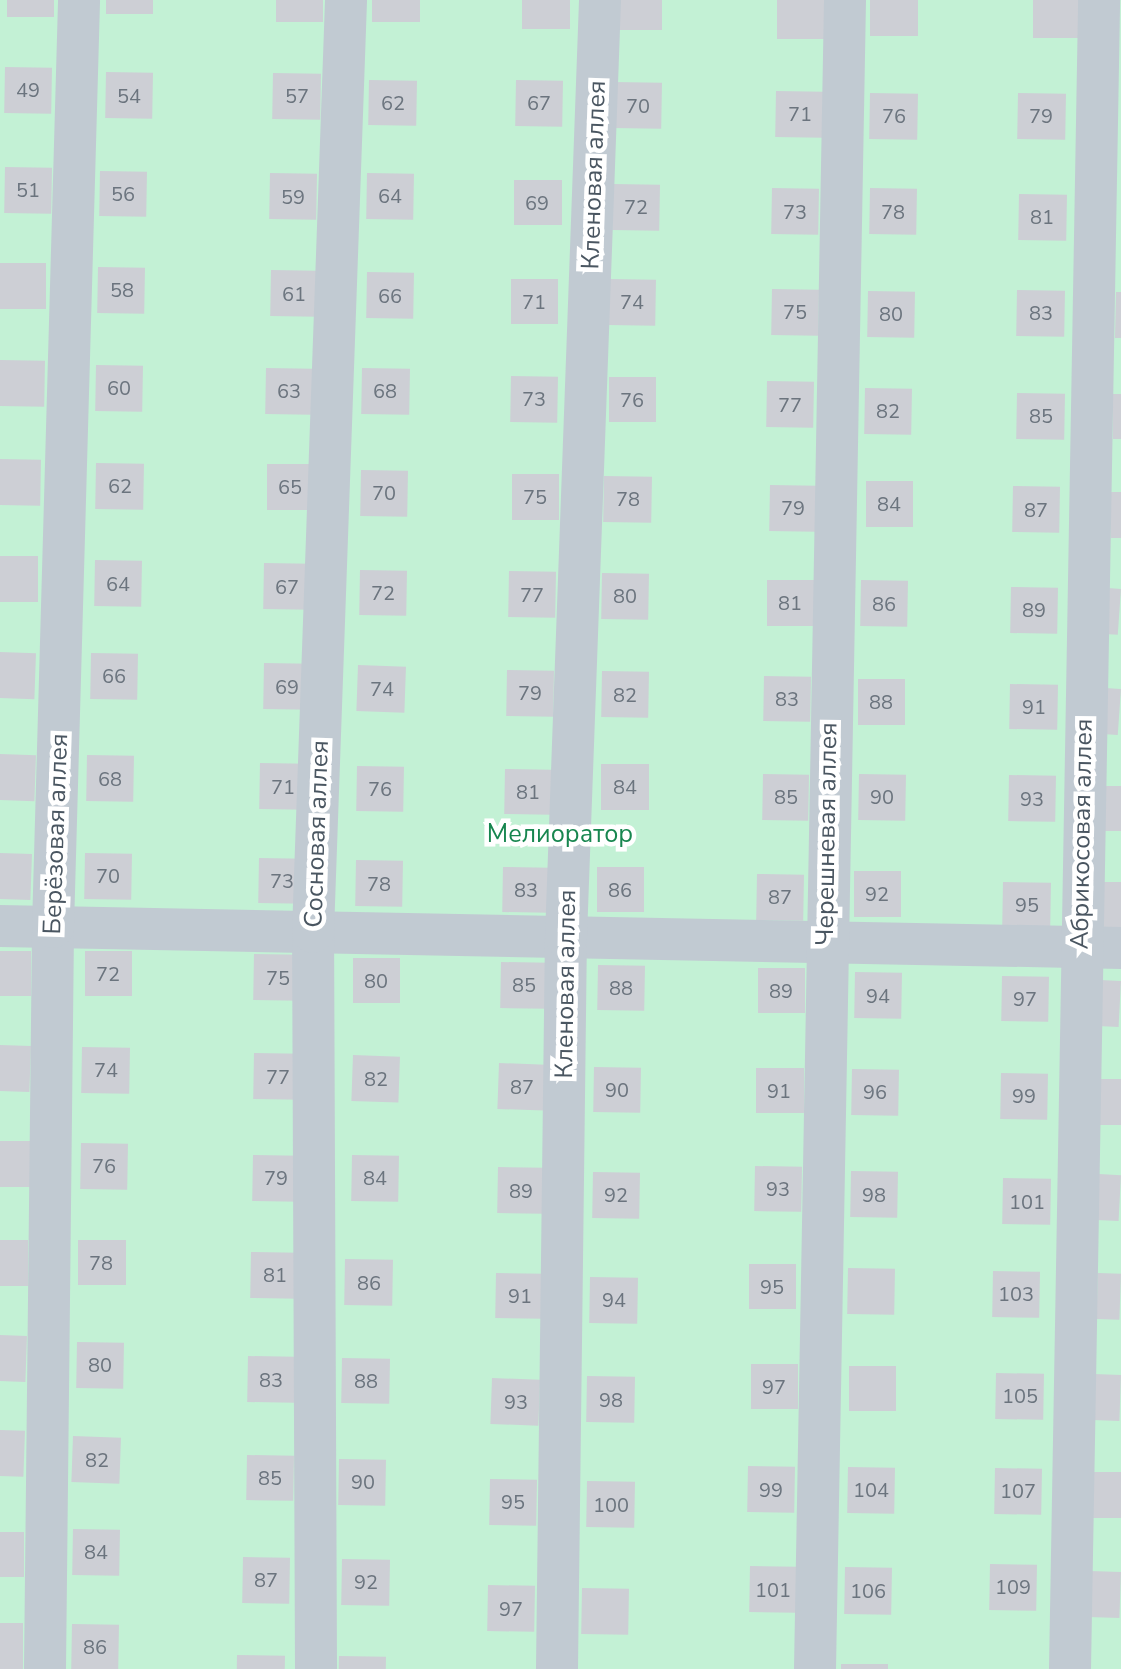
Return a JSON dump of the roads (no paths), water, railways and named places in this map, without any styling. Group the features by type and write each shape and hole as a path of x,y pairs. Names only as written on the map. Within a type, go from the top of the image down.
{"street":[{"name":"Берёзовая аллея","path":"45,1669 53,927 79,0"},
{"name":"Сосновая аллея","path":"316,1669 314,932 346,0"},
{"name":"Кленовая аллея","path":"558,1669 566,937 600,0"},
{"name":"Черешневая аллея","path":"816,1669 824,942 845,0"},
{"name":"Абрикосовая аллея","path":"1070,1669 1100,948 1099,0"},
{"path":"0,926 1100,948"}],"park label":[{"name":"Мелиоратор","path":"560,834"}]}
